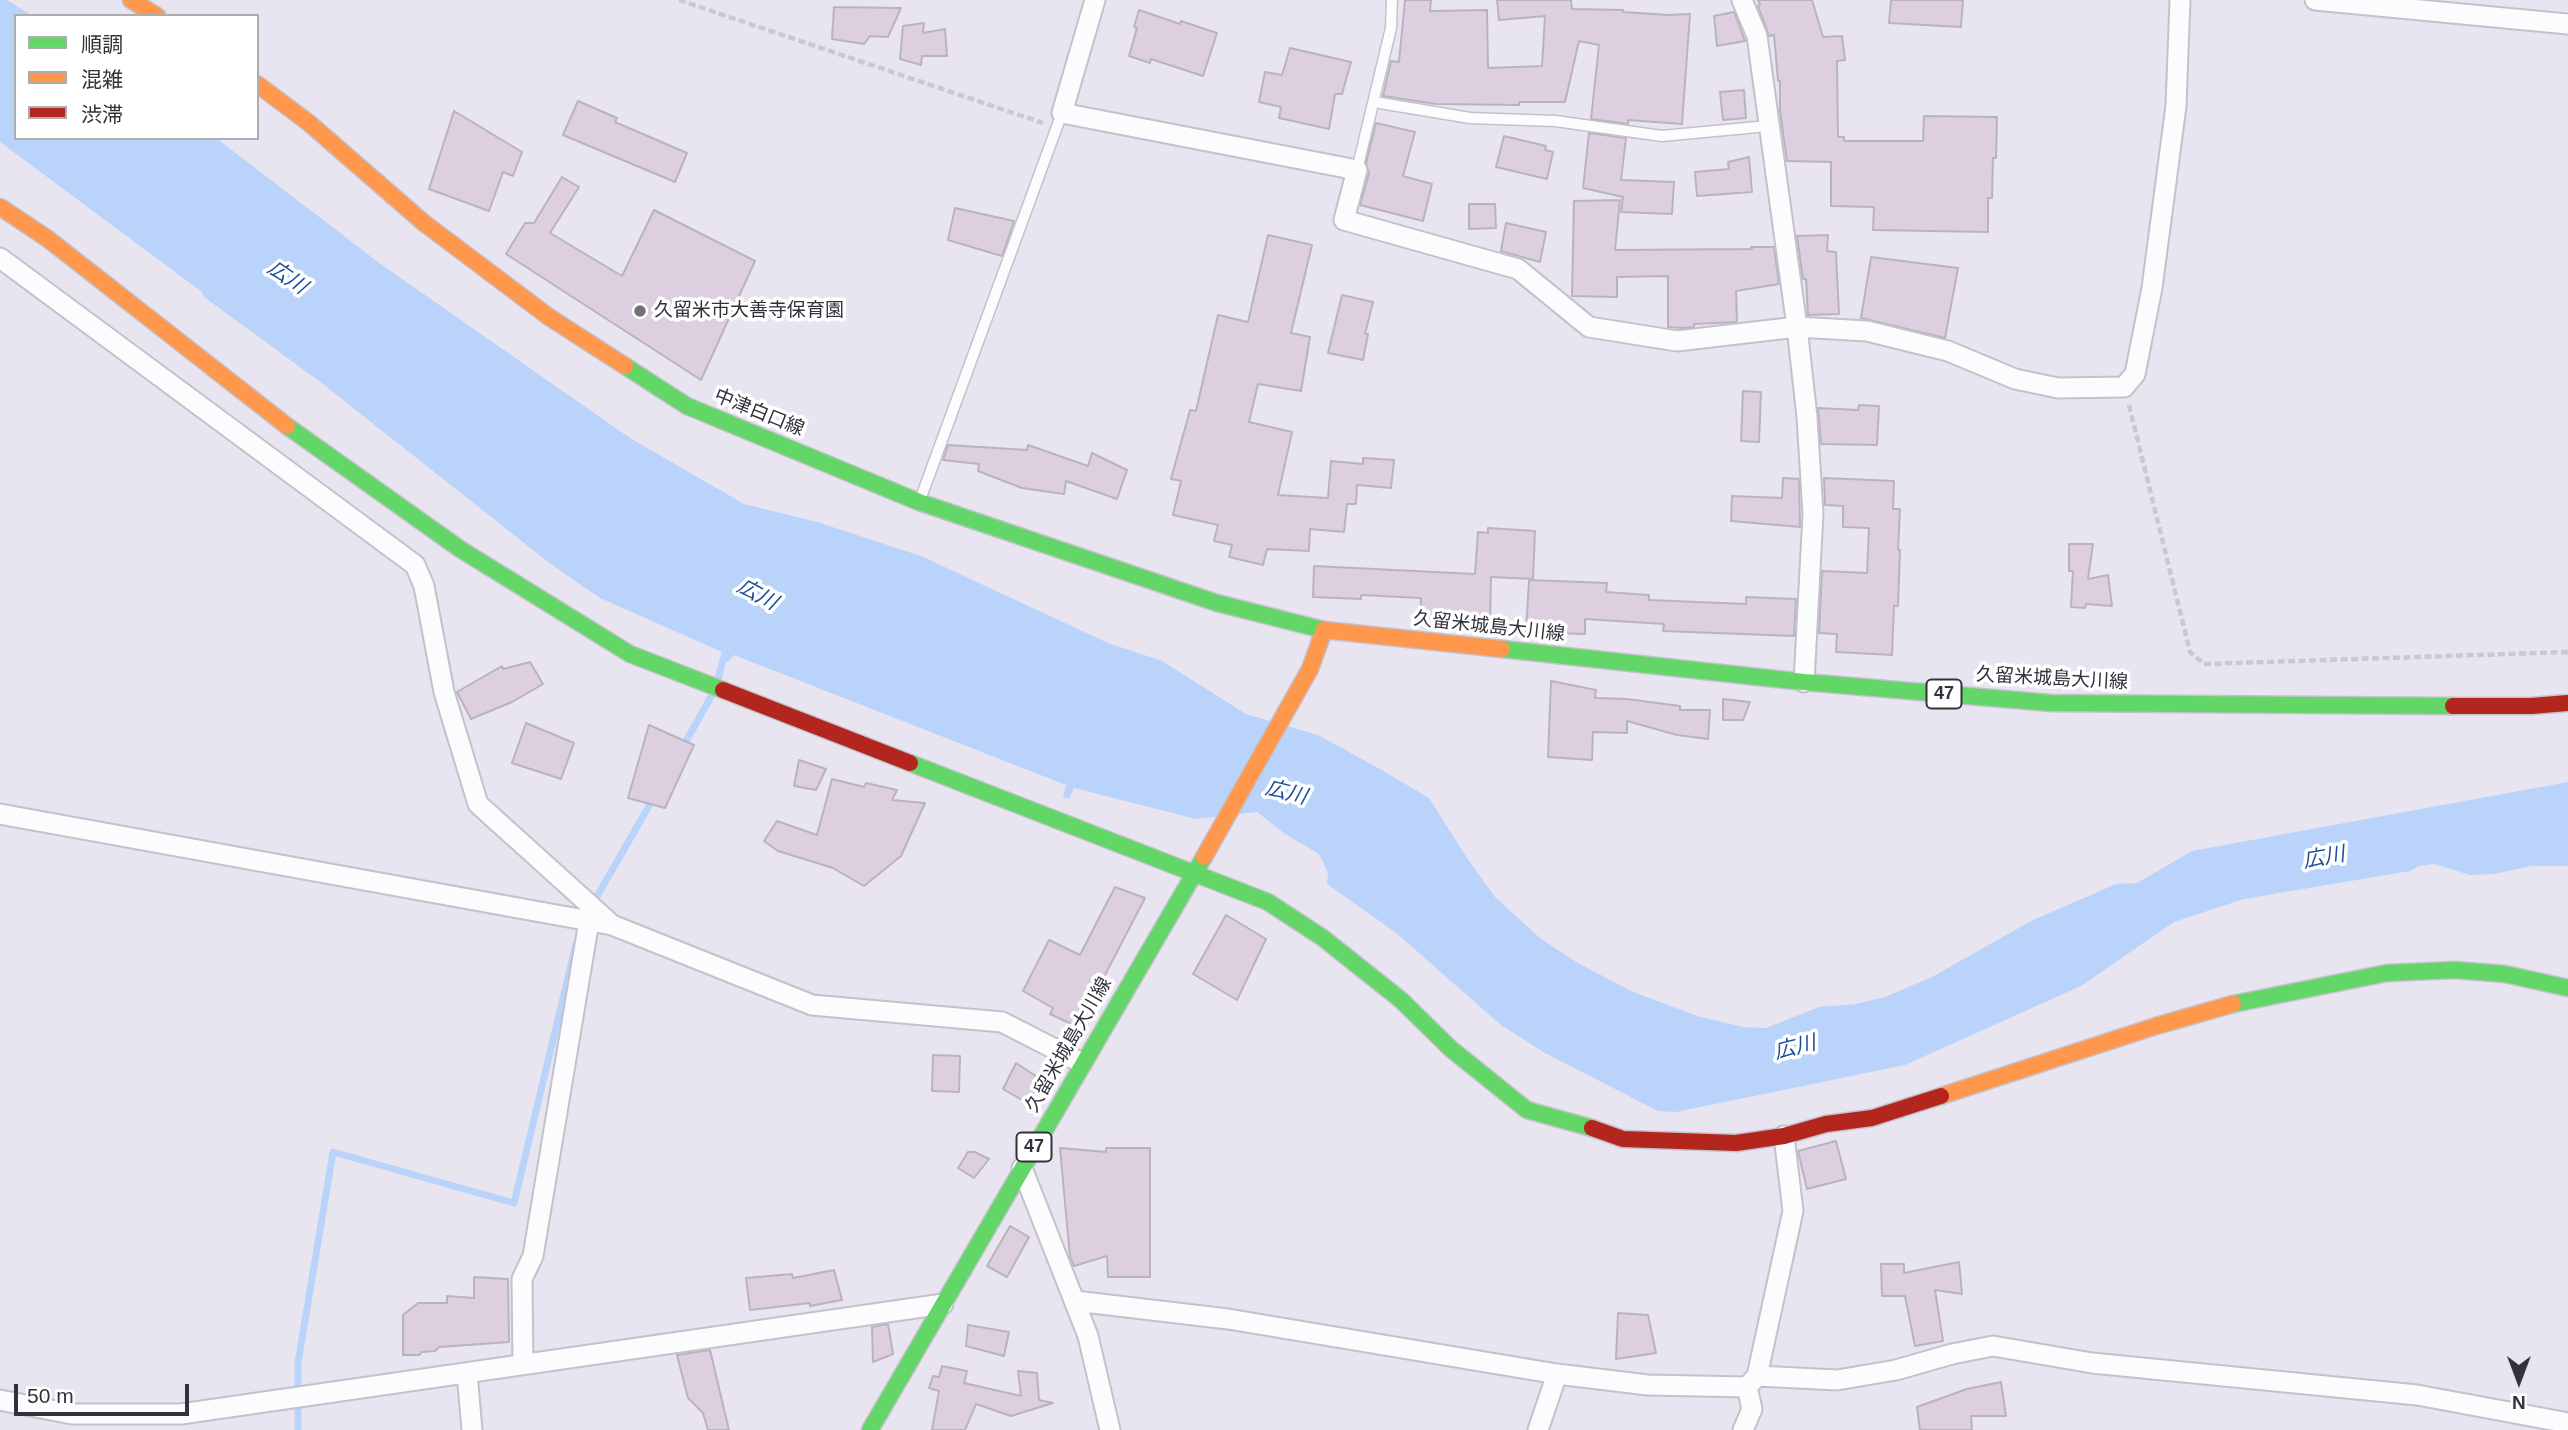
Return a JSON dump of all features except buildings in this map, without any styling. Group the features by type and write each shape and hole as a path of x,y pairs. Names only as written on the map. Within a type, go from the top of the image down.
{"main road":[{"path":"131,0 154,14"},
{"name":"中津白口線","path":"259,86 309,123 424,223 549,317 687,406 919,502 1217,603 1324,630"},
{"path":"0,207 48,239 280,421 460,549 629,654 1197,869 1268,902 1323,937 1401,1000 1451,1049 1527,1110 1586,1125 1623,1139 1736,1143 1784,1136 1826,1124 1872,1118 2156,1026 2248,1000 2386,973 2455,970 2505,974 2568,988"},
{"name":"久留米城島大川線","path":"870,1430 1197,869 1310,668 1324,630 1804,682 2051,703 2531,706 2568,703"}],"street":[{"path":"1095,0 1059,120 1357,170 1343,220 1518,269 1589,327 1677,341 1797,327 1867,331 1948,351 2015,379 2058,388 2124,387 2135,374 2152,288 2176,106 2180,0"},
{"path":"1742,0 1757,36 1807,417 1813,514 1804,682"},
{"path":"2315,0 2568,24"},
{"path":"0,258 415,565 424,586 444,692 478,804 612,925"},
{"path":"0,814 612,925 812,1005 1002,1021 1082,1063"},
{"path":"523,1364 522,1279 533,1256 589,921"},
{"path":"1743,1430 1752,1409 1752,1382 1793,1211 1784,1136"},
{"path":"1022,1168 1088,1336 1110,1430"},
{"path":"1075,1301 1228,1319 1557,1374 1648,1385 1837,1380 1896,1370 1993,1346 2092,1363 2417,1395 2568,1423"},
{"path":"0,1400 72,1414 181,1414 943,1304"},
{"path":"467,1373 472,1430"},
{"path":"1538,1430 1557,1374"}],"lane":[{"path":"1357,170 1391,28 1392,0"},
{"path":"1374,102 1470,118 1555,121 1662,136 1768,126"},
{"path":"919,502 1059,120"}],"path":[{"path":"679,0 1059,120"},
{"path":"2124,387 2190,652 2204,664 2568,652"}],"water":[{"name":"広川","path":"0,0 7,0 30,14 14,14 14,140 219,140 382,265 630,438 744,504 817,522 921,556 1108,643 1162,661 1246,714 1318,735 1429,798 1495,897 1541,939 1578,963 1631,991 1697,1016 1743,1027 1766,1028 1819,1007 1856,1004 1885,997 1932,977 2031,921 2116,884 2137,883 2192,851 2568,782 2568,866 2532,866 2494,874 2470,875 2434,864 2419,866 2410,871 2244,899 2174,922 2081,986 1905,1065 1676,1112 1658,1111 1545,1053 1501,1025 1395,932 1327,884 1328,873 1319,854 1285,834 1257,812 1196,819 1074,788 1069,799 1063,797 1066,785 734,655 728,662 721,659 722,652 600,598 552,565 319,381 204,297 202,292 0,142"}],"waterway":[{"path":"717,682 725,653"},
{"path":"681,750 713,693"},
{"path":"592,905 654,797"},
{"path":"298,1430 298,1363 333,1152 514,1203 576,944"}],"traffic: fast":[{"path":"625,366 687,406 919,502 1217,603 1324,630"},
{"path":"287,426 460,549 630,654 723,690"},
{"path":"1502,649 1804,682 2051,703 2453,706"},
{"path":"910,763 1268,902 1323,938 1401,1000 1451,1049 1527,1110 1592,1128"},
{"path":"870,1430 1204,857"},
{"path":"2233,1004 2387,973 2455,970 2505,974 2568,988"}],"traffic: slow":[{"path":"131,0 154,14"},
{"path":"259,86 309,123 424,223 549,317 625,366"},
{"path":"0,207 48,239 287,426"},
{"path":"1204,857 1310,669 1324,630 1502,649"},
{"path":"1941,1096 2156,1026 2233,1004"}],"traffic: jam":[{"path":"723,690 910,763"},
{"path":"2453,706 2568,703"},
{"path":"1592,1128 1623,1139 1736,1143 1784,1136 1826,1124 1872,1118 1941,1096"}],"place":[{"name":"久留米市大善寺保育園","path":"640,311"}]}
